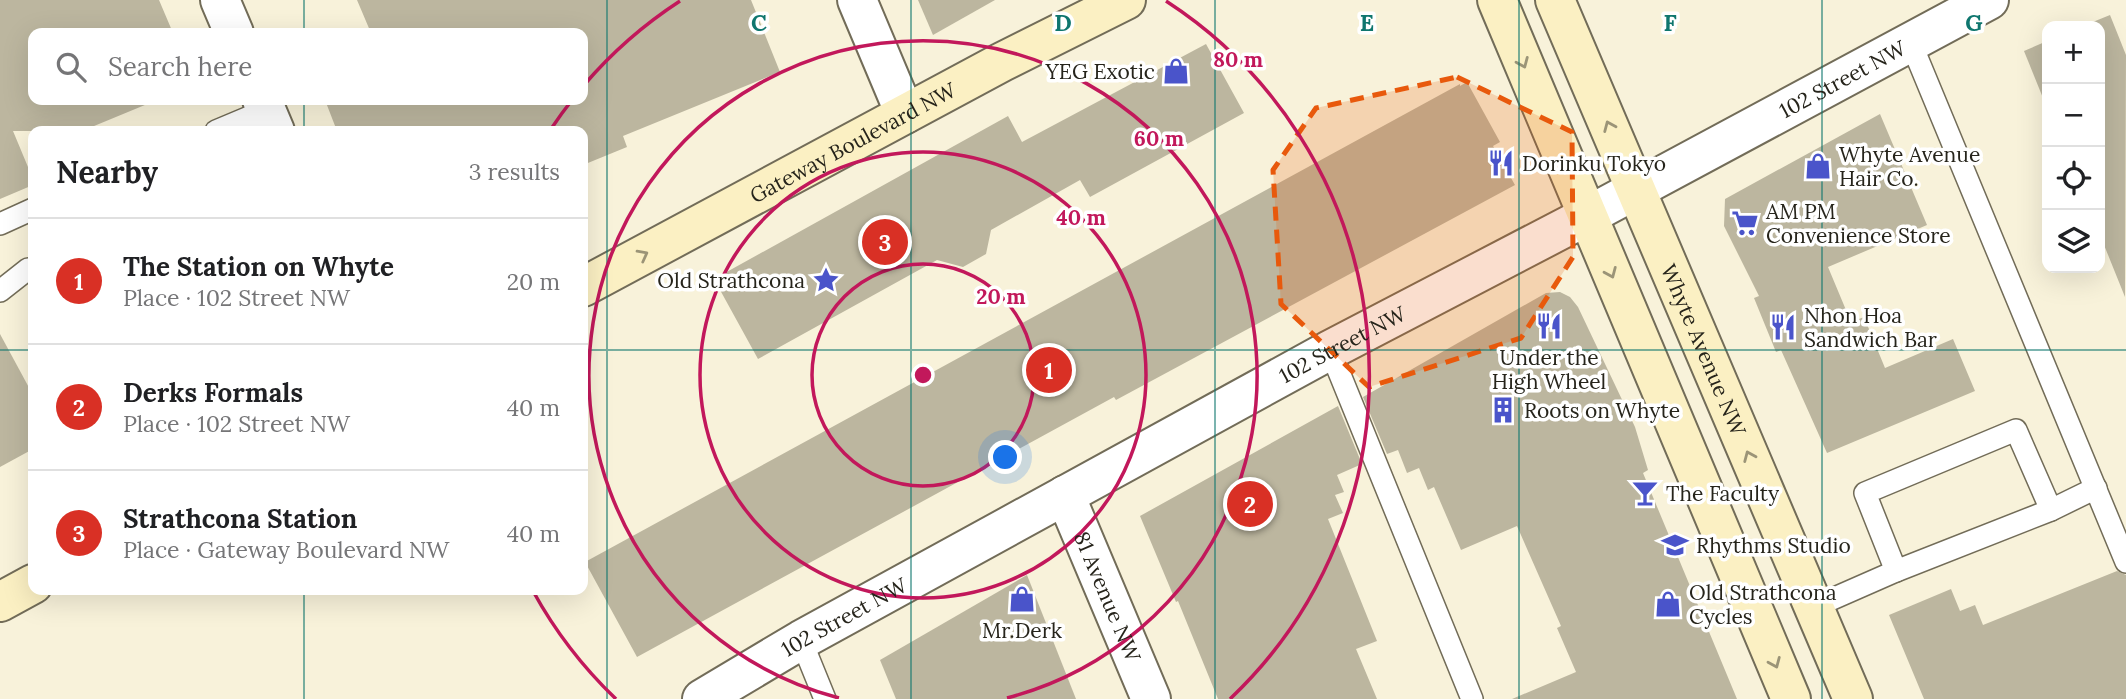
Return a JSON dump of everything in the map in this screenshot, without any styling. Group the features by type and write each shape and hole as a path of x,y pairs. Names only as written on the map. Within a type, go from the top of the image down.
{"main road":[{"name":"Gateway Boulevard NW","path":"588,284 905,114 1126,0"},
{"path":"1497,0 1791,699"},
{"name":"Whyte Avenue NW","path":"1556,0 1853,699"},
{"path":"0,602 28,587"}],"street":[{"path":"220,0 232,28"},
{"path":"857,0 905,114"},
{"name":"102 Street NW","path":"702,699 801,640 1330,350 1587,216 1989,0"},
{"name":"81 Avenue NW","path":"1065,495 1152,699"}],"lane":[{"path":"1911,43 2126,562"},
{"path":"231,126 267,114"},
{"path":"0,224 28,211"},
{"path":"0,272 28,268"},
{"path":"0,291 28,270"},
{"path":"1330,350 1472,699"},
{"path":"1896,571 1865,493 2016,430 2052,510"},
{"path":"1814,607 1896,571 2052,510 2096,488"},
{"path":"801,640 825,699"}],"highlighted area":[{"path":"1457,77 1572,132 1573,257 1521,338 1369,387 1281,304 1273,170 1316,108"}],"building":[{"path":"0,0 159,0 171,28 28,28 28,105 145,105 94,126 28,126 28,131 13,131 28,167 28,187 0,199"},
{"path":"357,0 751,0 780,72 623,136 627,147 588,163 588,126 335,126 327,105 588,105 588,28 369,28"},
{"path":"918,0 995,0 933,35"},
{"path":"2110,15 2126,55 2125,297 2105,247 2105,21 2095,21"},
{"path":"2042,43 2042,96 2024,51"},
{"path":"1206,44 1244,113 1090,197 1080,180 991,230 986,254 963,267 937,260 758,359 714,279 1008,116 1022,142"},
{"path":"1467,82 1500,142 1493,146 1515,185 1116,400 1114,397 637,657 588,567 588,560"},
{"path":"1880,114 1927,225 1828,267 1851,322 1864,317 1885,368 1953,339 1975,391 1827,453 1781,350 1776,352 1754,298 1759,296 1724,226 1725,199"},
{"path":"1560,292 1570,297 1578,307 1635,427 1648,470 1643,473 1737,699 1512,699 1576,672 1557,628 1561,626 1517,526 1461,550 1434,487 1428,490 1419,468 1407,473 1398,450 1387,454 1363,397 1546,293"},
{"path":"0,334 28,386 28,452 0,467"},
{"path":"1338,406 1362,464 1337,475 1344,492 1335,495 1343,513 1328,519 1377,641 1356,649 1377,699 1218,699 1140,516"},
{"path":"2117,571 2126,575 2126,699 1924,699 1889,615 1951,589 1960,611 1975,605 1983,625"},
{"path":"1027,575 1076,699 896,699 880,660"}],"place":[{"name":"YEG Exotic","path":"1176,71"},
{"name":"Dorinku Tokyo","path":"1501,163"},
{"name":"Whyte Avenue Hair Co.","path":"1818,166"},
{"name":"AM PM Convenience Store","path":"1745,223"},
{"name":"Strathcona Station","path":"885,242"},
{"name":"Old Strathcona","path":"826,280"},
{"name":"Under the High Wheel","path":"1549,326"},
{"name":"Nhon Hoa Sandwich Bar","path":"1783,327"},
{"name":"The Station on Whyte","path":"1049,370"},
{"name":"Roots on Whyte","path":"1503,410"},
{"name":"The Faculty","path":"1645,493"},
{"name":"Derks Formals","path":"1250,504"},
{"name":"Rhythms Studio","path":"1675,545"},
{"name":"Mr.Derk","path":"1022,599"},
{"name":"Old Strathcona Cycles","path":"1668,604"}]}
